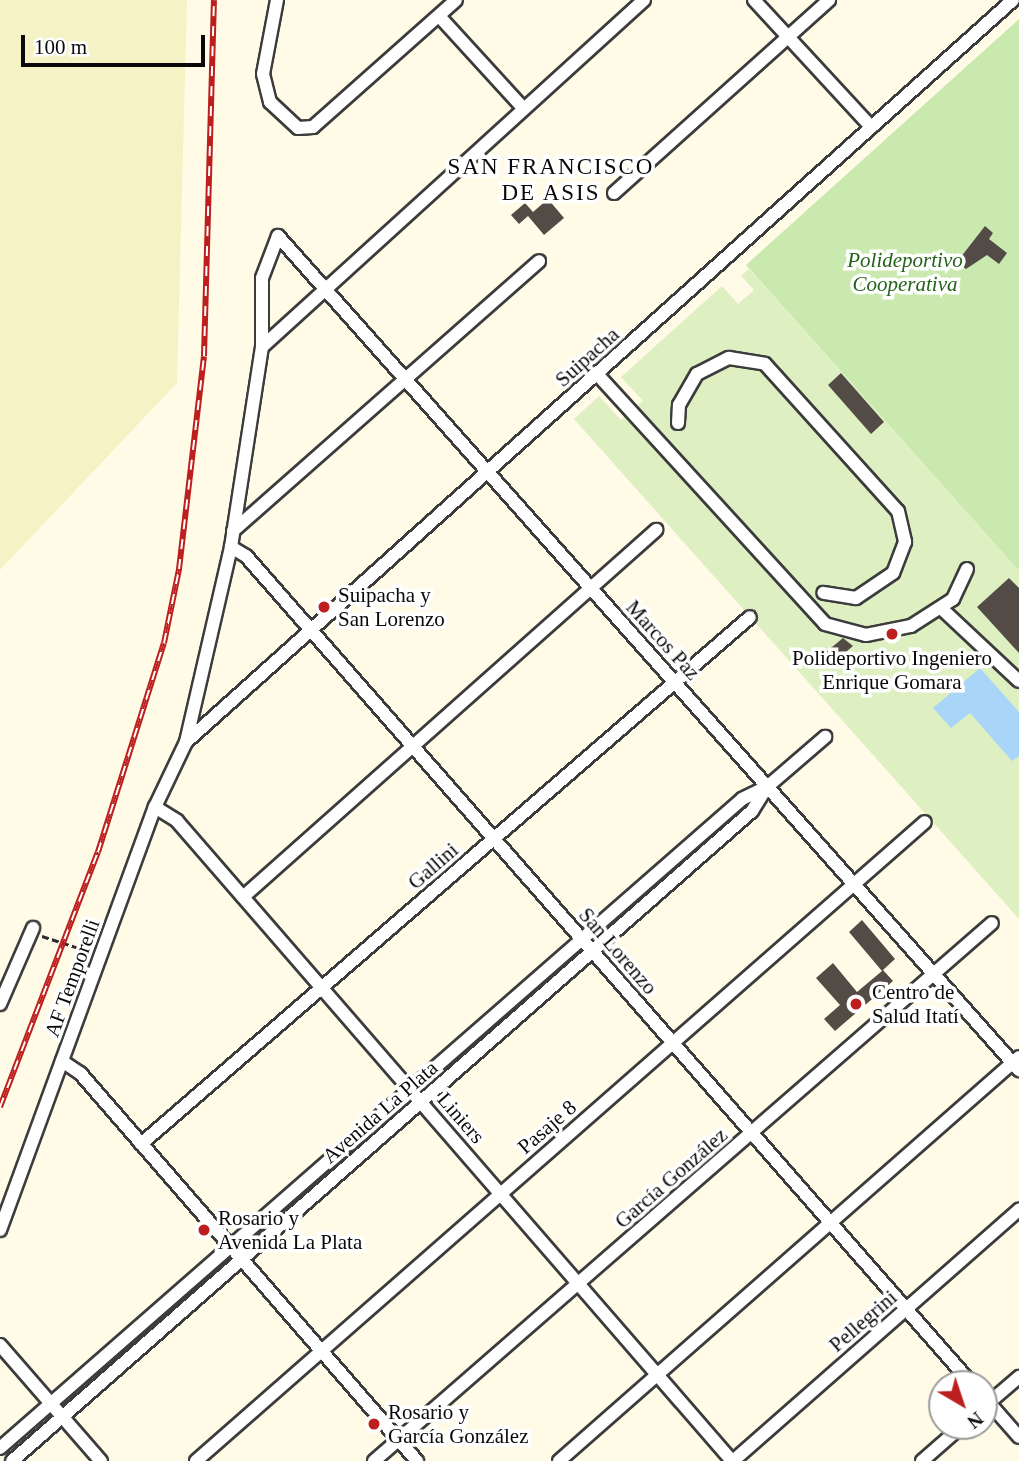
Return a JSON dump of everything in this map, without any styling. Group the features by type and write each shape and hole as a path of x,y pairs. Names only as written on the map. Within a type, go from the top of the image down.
{"street":[{"path":"277,0 263,74 270,103 298,128 313,127 456,0"},
{"path":"186,742 231,547 262,348 324,286 644,0"},
{"path":"754,0 872,127"},
{"path":"614,193 829,0"},
{"name":"Suipacha","path":"186,742 1013,0"},
{"path":"439,16 523,108"},
{"name":"Marcos Paz","path":"262,348 262,278 278,236 490,469 590,588 854,885 1017,1063"},
{"path":"233,531 539,261"},
{"path":"677,424 685,388 705,369 729,358 765,364 898,511 905,542 893,573 856,598 823,593"},
{"path":"597,374 811,616 866,635 911,626 942,609 964,584 967,569"},
{"path":"243,897 656,530"},
{"name":"San Lorenzo","path":"231,547 311,630 960,1370"},
{"path":"942,609 1019,681"},
{"name":"Gallini","path":"141,1144 750,617"},
{"name":"Avenida La Plata","path":"0,1448 741,799 767,787 825,737"},
{"name":"AF Temporelli","path":"0,1230 155,807 186,742"},
{"name":"Avenida La Plata","path":"12,1461 752,811 767,787"},
{"name":"Liniers","path":"155,807 177,821 733,1461"},
{"name":"Pasaje 8","path":"196,1461 925,822"},
{"name":"García González","path":"374,1461 992,923"},
{"path":"0,1004 33,928"},
{"path":"62,1061 141,1144 417,1461"},
{"path":"559,1461 830,1222 1017,1063"},
{"name":"Pellegrini","path":"733,1461 1019,1210"},
{"path":"0,1345 102,1461"},
{"path":"998,1394 1019,1377"},
{"path":"998,1415 1019,1437"},
{"path":"922,1461 946,1440"}],"path":[{"path":"33,928 102,955"}],"shaded area":[{"path":"0,0 187,0 177,383 0,570"}],"green space":[{"name":"Polideportivo Cooperativa","path":"1019,19 1019,571 746,265"},
{"name":"Polideportivo Ingeniero Enrique Gomara","path":"749,269 1019,571 1019,919 574,419 599,396 621,420 628,414 643,401 621,377 722,286 738,304 754,290 741,276"}],"water":[{"path":"980,668 1019,712 1019,756 1012,761 970,713 951,728 933,708"}],"building":[{"path":"548,199 564,218 544,235 528,216 519,224 511,215 525,203 533,212"},
{"path":"985,226 993,233 989,239 1007,253 999,264 987,255 966,269 957,262"},
{"path":"841,373 884,422 871,434 828,385"},
{"path":"1009,578 1019,588 1019,653 977,607"},
{"path":"843,638 853,646 834,662 826,652"},
{"path":"862,920 895,959 883,970 893,981 835,1031 824,1019 840,1005 816,978 833,963 857,992 882,971 849,932"}],"railway":[{"path":"0,1107 98,852 164,643 179,569 204,356 214,0"}],"place":[{"name":"Suipacha y San Lorenzo","path":"324,607"},
{"name":"Polideportivo Ingeniero Enrique Gomara","path":"892,634"},
{"name":"Centro de Salud Itatí","path":"856,1004"},
{"name":"Rosario y Avenida La Plata","path":"204,1230"},
{"name":"Rosario y García González","path":"374,1424"}],"district":[{"name":"SAN FRANCISCO DE ASIS","path":"551,180"}]}
